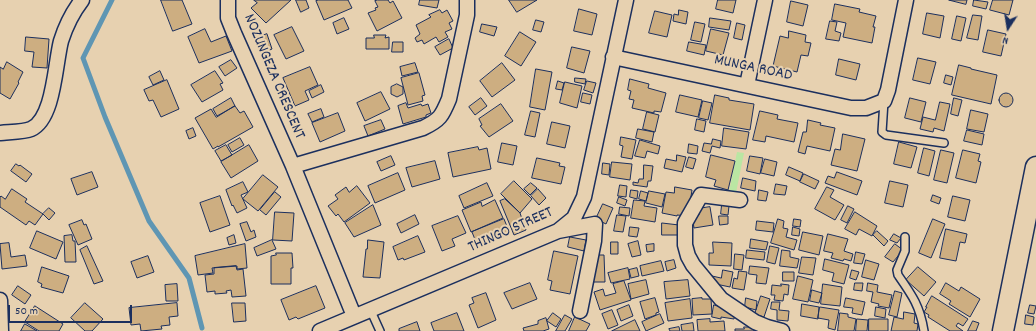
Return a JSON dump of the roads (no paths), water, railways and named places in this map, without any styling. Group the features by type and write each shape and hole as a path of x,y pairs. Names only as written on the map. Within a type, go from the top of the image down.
{"street":[{"path":"0,133 30,130 39,123 45,114 52,93 59,49 66,26 73,12 82,0"},
{"name":"NOZUNGEZA CRESCENT","path":"228,0 228,18 293,166 354,316"},
{"name":"NOZUNGEZA CRESCENT","path":"293,166 423,128 435,122 444,112 449,99 467,15 467,0"},
{"name":"THINGO STREET","path":"320,331 558,231 574,218 584,197 626,0"},
{"path":"747,85 765,0"},
{"path":"884,101 892,73 906,0"},
{"name":"MUNGA ROAD","path":"613,57 851,108 866,108 884,101"},
{"path":"1003,331 1036,167"},
{"path":"740,200 701,195 685,222 685,245 688,256 693,265 721,299 755,322 782,331"},
{"path":"558,231 595,224 594,241 580,311"},
{"path":"0,300 1,331"}],"lane":[{"path":"884,101 882,132 886,135 944,143"},
{"path":"905,238 905,251 896,270 918,306 924,331"},
{"path":"370,309 380,331"}],"waterway":[{"path":"112,0 83,58 105,117 149,221 189,278 202,328"}]}
